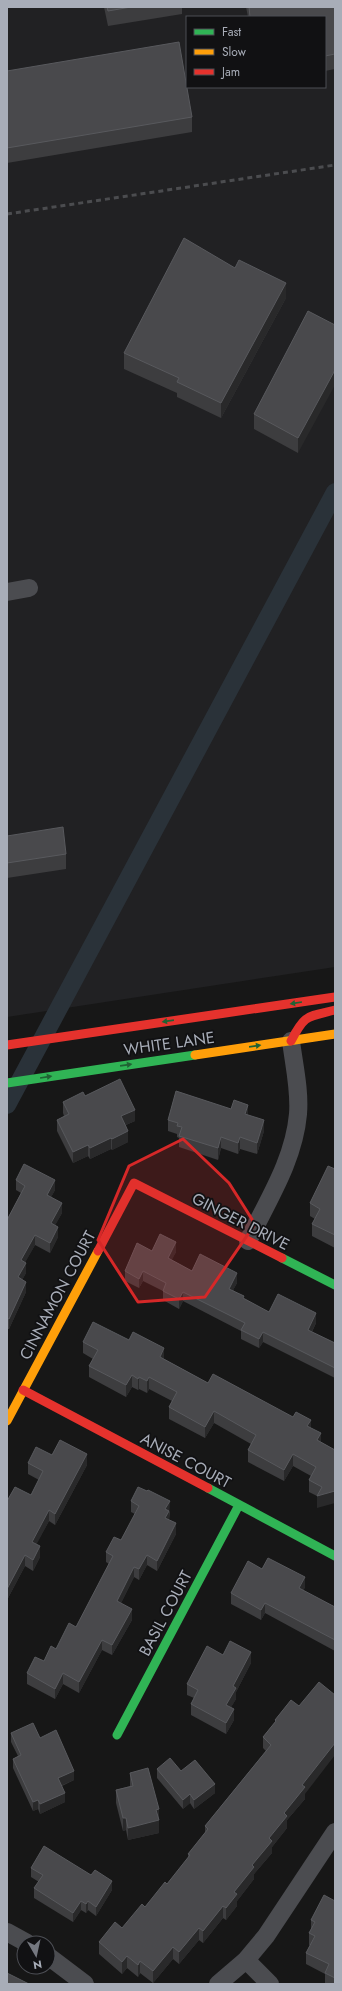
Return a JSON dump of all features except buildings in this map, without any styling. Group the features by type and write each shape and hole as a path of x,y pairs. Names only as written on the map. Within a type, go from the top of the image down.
{"street":[{"path":"7,592 29,588"},
{"name":"WHITE LANE","path":"7,1045 335,997"},
{"path":"248,1241 287,1162 294,1141 298,1114 298,1089 291,1041 300,1023 308,1017 335,1010"},
{"name":"WHITE LANE","path":"7,1083 335,1034"},
{"name":"GINGER DRIVE","path":"134,1183 335,1285"},
{"name":"CINNAMON COURT","path":"7,1421 134,1183"},
{"name":"ANISE COURT","path":"23,1390 335,1556"},
{"name":"BASIL COURT","path":"117,1735 239,1505"},
{"path":"218,1984 246,1960 266,1936 335,1832"},
{"path":"7,1932 16,1937"},
{"path":"246,1960 270,1984"},
{"path":"56,1962 85,1984"}],"highlighted area":[{"path":"183,1139 229,1183 255,1224 205,1297 138,1302 98,1240 129,1166"}],"shaded area":[{"path":"7,7 335,7 335,967 7,1017"}],"waterway":[{"path":"7,1105 335,492"}],"railway":[{"path":"7,214 335,165"}],"traffic: fast":[{"path":"7,1083 195,1055"},
{"path":"282,1258 335,1285"},
{"path":"208,1488 335,1556"},
{"path":"117,1735 239,1505"}],"traffic: slow":[{"path":"195,1055 335,1034"},
{"path":"7,1421 98,1251"}],"traffic: jam":[{"path":"7,1045 335,997"},
{"path":"291,1041 300,1026 308,1018 335,1010"},
{"path":"98,1251 134,1183 282,1258"},
{"path":"23,1390 208,1488"}]}
